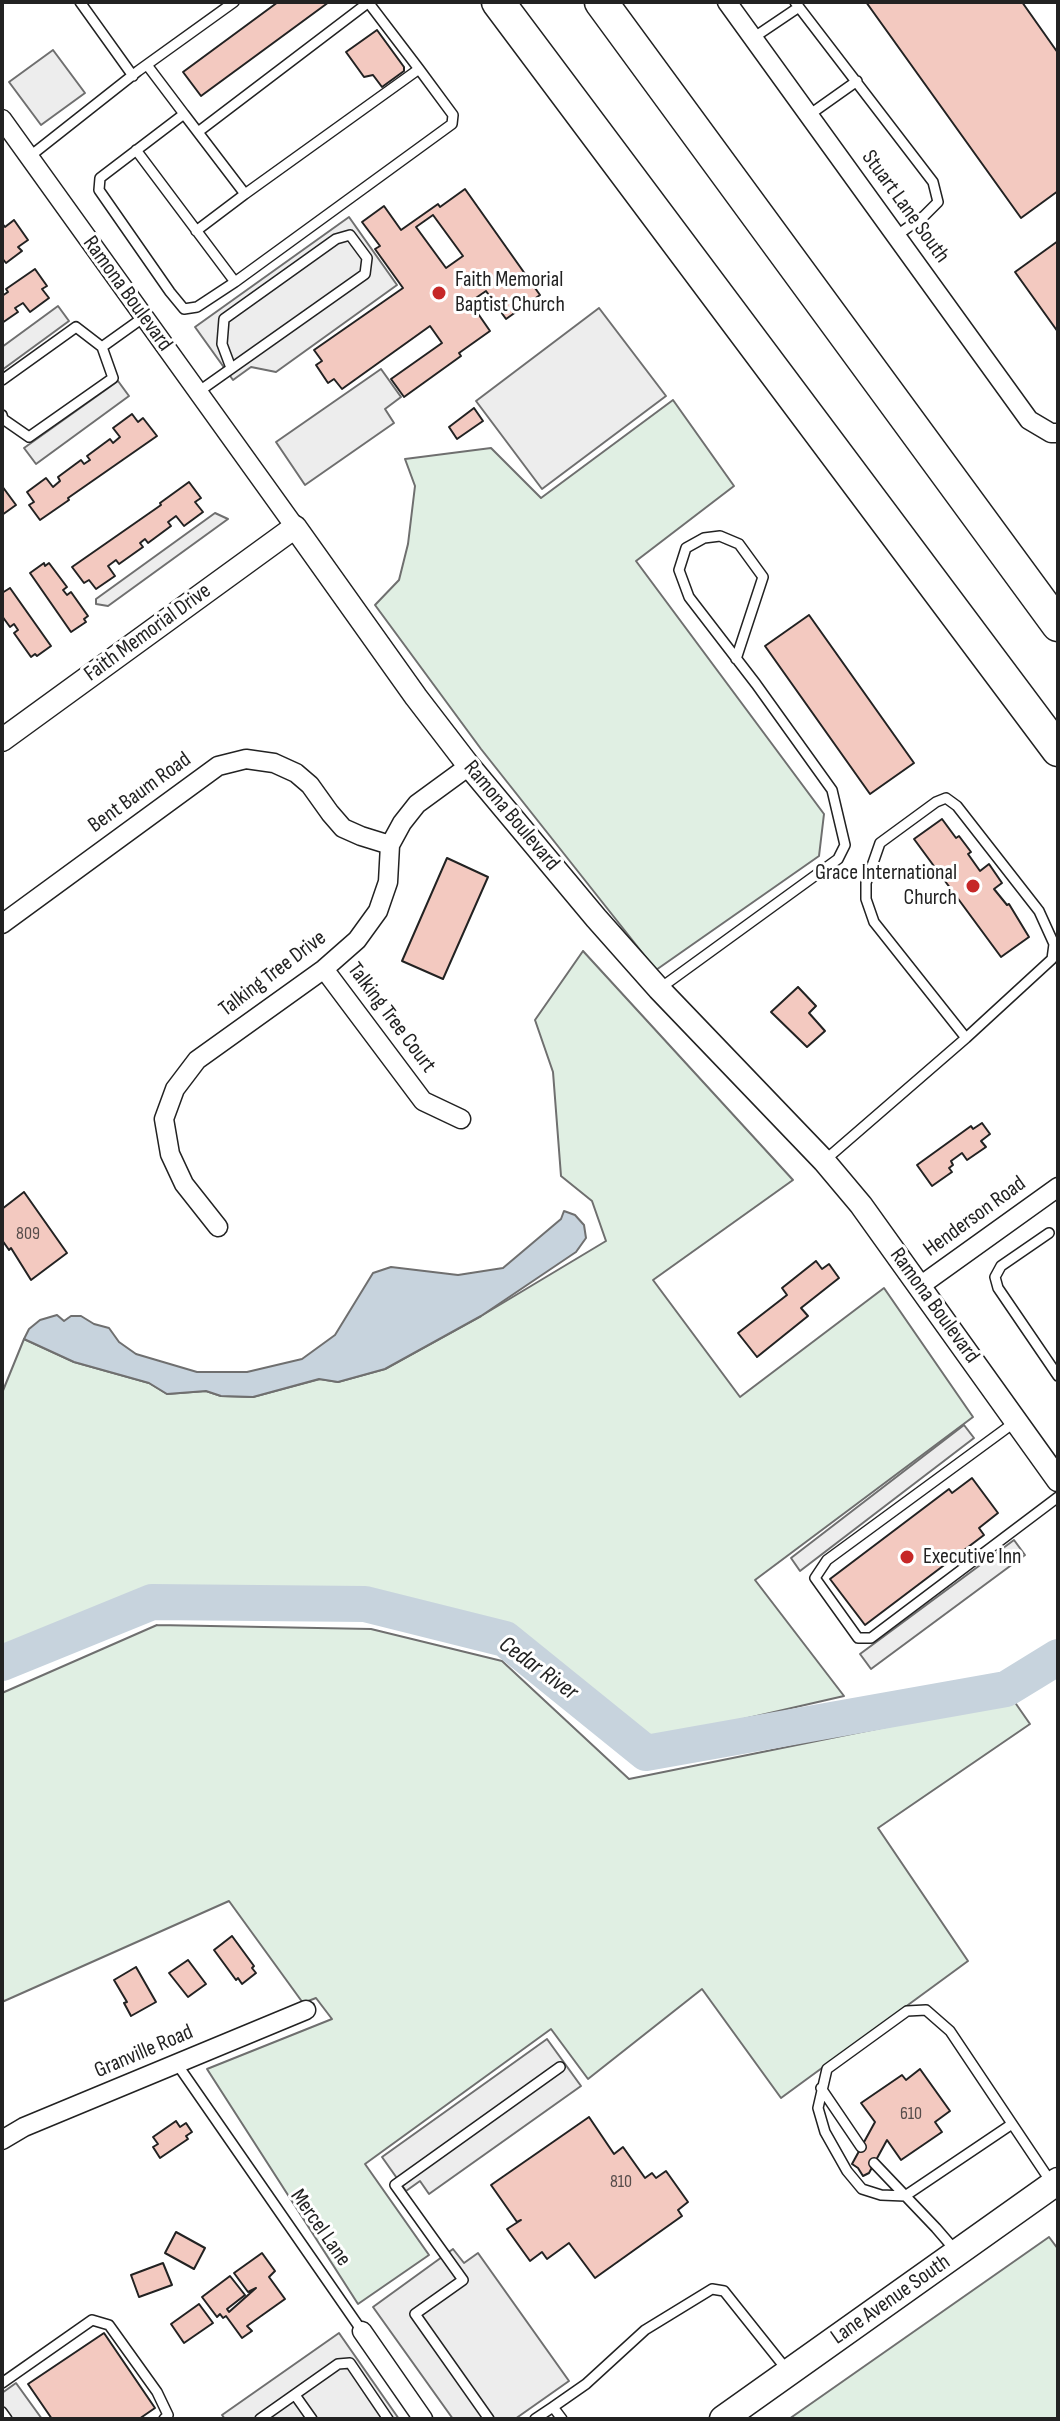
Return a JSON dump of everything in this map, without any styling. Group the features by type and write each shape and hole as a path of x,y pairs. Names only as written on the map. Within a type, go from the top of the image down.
{"highway":[{"path":"498,2 1055,749"},
{"path":"601,2 1058,625"}],"main road":[{"name":"Lane Avenue South","path":"723,2419 1055,2183"}],"street":[{"name":"Stuart Lane South","path":"727,2 1029,420 1055,433"},
{"name":"Ramona Boulevard","path":"2,119 416,697 469,766 659,989 824,1161 861,1205 1058,1480"},
{"name":"Faith Memorial Drive","path":"2,740 295,527"},
{"name":"Bent Baum Road","path":"2,924 218,766 246,759 274,763 296,773 310,785 343,828 390,845"},
{"name":"Talking Tree Drive","path":"218,1227 184,1184 170,1154 164,1119 175,1089 197,1060 324,969 357,940 378,911 388,882 390,845 402,823 417,804 469,766"},
{"name":"Talking Tree Court","path":"324,969 423,1101 461,1119"},
{"name":"Henderson Road","path":"920,1286 1058,1187"},
{"name":"Granville Road","path":"2,2140 24,2127 306,2010"},
{"name":"Mercel Lane","path":"362,2331 423,2419"}],"lane":[{"path":"80,2 133,76"},
{"path":"29,157 234,2"},
{"path":"184,114 100,178 99,190 184,309 197,307 235,282 452,124 453,115 368,2 198,132"},
{"path":"753,38 797,5 933,182 938,202 896,236"},
{"path":"147,65 245,194"},
{"path":"196,231 419,69"},
{"path":"809,115 857,81"},
{"path":"136,150 235,282"},
{"path":"198,392 365,274 367,258 350,235 336,239 224,319 222,344 231,368"},
{"path":"102,347 144,317"},
{"path":"2,380 76,327 102,347 113,378 29,437 3,419 2,415"},
{"path":"659,989 838,859 845,845 832,790 689,597 679,570 686,548 704,538 720,536 739,544 763,577 736,659"},
{"path":"824,1161 966,1038 1052,959 1054,944 1039,911 957,806 946,798 880,843 866,883 866,899 874,922 966,1038"},
{"path":"1049,1233 1001,1266 995,1277 998,1288 1058,1376"},
{"path":"1016,1422 827,1560 815,1578 858,1638 871,1638 1058,1497"},
{"path":"1012,2124 905,2196 881,2195 862,2189 847,2171 825,2132 818,2108 827,2069 907,2011 926,2010 950,2031 1055,2183"},
{"name":"Mercel Lane","path":"177,2064 362,2331"},
{"path":"489,2419 415,2314 463,2280 395,2185 560,2067"},
{"path":"821,2088 861,2147"},
{"path":"874,2163 958,2253"},
{"path":"535,2419 586,2384 645,2330 712,2289 724,2291 789,2372"},
{"path":"2,2383 92,2320 109,2325 157,2392 168,2415 164,2419"},
{"path":"260,2419 338,2364 350,2363 388,2419"},
{"path":"295,2395 312,2419"},
{"path":"553,2407 562,2419"},
{"path":"2,2412 7,2419"}],"green space":[{"path":"673,400 734,486 636,561 824,814 819,856 656,970 481,749 375,605 399,580 408,544 415,486 405,459 491,448 541,498"},
{"path":"583,951 793,1180 653,1280 740,1397 884,1288 973,1417 755,1580 844,1696 652,1740 511,1630 367,1594 147,1588 2,1649 2,1393 24,1339 74,1362 149,1383 167,1394 206,1391 221,1396 253,1397 320,1379 338,1382 385,1369 606,1241 592,1201 561,1176 553,1072 535,1020"},
{"path":"157,1625 371,1629 502,1661 629,1779 1014,1701 1030,1724 878,1828 968,1961 781,2098 702,1989 588,2079 551,2029 365,2164 429,2255 358,2304 207,2069 332,2019 316,1998 303,2003 229,1901 2,2002 2,1693"},
{"path":"1049,2237 1058,2249 1058,2419 789,2419"}],"shaded area":[{"path":"53,50 85,93 41,125 9,82"},
{"path":"349,217 397,285 276,372 251,367 233,380 195,327"},
{"path":"58,306 69,321 2,370 2,347"},
{"path":"599,308 666,396 542,489 476,401"},
{"path":"381,369 401,397 385,409 394,423 305,485 276,442"},
{"path":"118,381 129,396 36,464 24,448"},
{"path":"215,513 228,519 108,606 96,604 96,599"},
{"path":"564,1211 575,1215 584,1225 586,1238 576,1252 481,1316 385,1369 338,1382 319,1379 253,1397 221,1396 206,1391 167,1394 149,1383 74,1362 24,1339 29,1329 40,1320 57,1315 64,1321 71,1316 81,1316 109,1328 119,1342 136,1354 197,1372 247,1372 302,1359 335,1335 373,1273 391,1267 458,1275 503,1268 561,1219"},
{"path":"964,1425 974,1438 800,1571 791,1558"},
{"path":"1014,1540 1025,1555 871,1669 860,1654"},
{"path":"547,2039 581,2086 429,2194 420,2181 406,2191 382,2157"},
{"path":"453,2249 464,2263 478,2253 569,2381 515,2419 453,2419 373,2307"},
{"path":"339,2333 399,2419 225,2419 222,2415"},
{"path":"16,2383 42,2419 2,2419 2,2393"}],"building":[{"path":"278,2 329,2 201,96 183,72"},
{"path":"866,2 1022,2 1058,53 1058,191 1021,218"},
{"path":"377,30 404,67 404,71 382,87 373,75 364,77 346,52"},
{"name":"Faith Memorial Baptist Church","path":"465,189 540,295 506,319 486,291 470,302 490,331 404,397 391,379 442,343 430,326 342,389 334,379 328,383 316,365 322,361 314,350 403,288 375,249 380,246 362,222 384,206 401,230 438,204 440,207","holes":["433,215 463,256 446,268 416,227"]},
{"path":"14,220 28,240 18,247 22,251 6,263 2,258 2,223 5,227"},
{"path":"1058,241 1058,332 1015,272"},
{"path":"35,269 47,286 42,289 49,298 30,312 23,303 15,308 18,312 2,323 2,296 8,292 6,289"},
{"path":"474,408 483,421 457,439 449,427"},
{"path":"132,414 138,422 143,418 157,436 40,520 29,505 34,502 27,492 46,478 53,487 60,481 58,477 81,460 84,464 90,460 87,456 110,439 113,443 120,437 113,428"},
{"path":"189,482 201,498 195,502 203,512 184,526 176,516 168,522 171,526 148,543 145,539 140,543 143,547 119,564 116,560 108,566 115,576 96,589 89,580 84,583 72,567"},
{"path":"2,486 16,505 2,515"},
{"path":"44,563 45,566 49,563 67,587 63,590 67,595 71,592 88,616 84,619 86,622 71,632 30,573"},
{"path":"10,588 51,646 37,656 31,657 14,633 18,630 14,624 10,627 2,616 2,593"},
{"path":"809,615 914,763 870,794 765,646"},
{"name":"Grace International Church","path":"942,819 971,852 968,854 980,871 989,864 1002,883 994,889 1009,904 1029,937 1001,957 914,839"},
{"path":"447,858 488,877 443,979 402,961"},
{"path":"798,987 816,1006 809,1013 825,1031 807,1047 771,1012"},
{"path":"982,1123 990,1134 981,1141 986,1147 967,1160 962,1153 951,1161 953,1165 949,1168 952,1172 932,1186 917,1165 971,1126 973,1129"},
{"path":"24,1192 67,1253 31,1280 11,1248 9,1250 2,1240 2,1209"},
{"path":"816,1261 822,1269 829,1264 839,1278 801,1308 808,1316 757,1357 738,1333 787,1295 782,1288"},
{"name":"Executive Inn","path":"972,1478 998,1513 979,1528 984,1535 865,1625 830,1579 949,1489 952,1493"},
{"path":"232,1936 256,1973 242,1984 214,1950"},
{"path":"188,1960 206,1984 188,1997 169,1973"},
{"path":"136,1967 156,2002 131,2016 114,1980"},
{"path":"920,2069 950,2111 935,2122 942,2132 901,2160 887,2140 869,2173 863,2176 852,2164 875,2122 861,2103 902,2075 906,2080"},
{"path":"589,2117 614,2154 623,2147 645,2178 652,2173 656,2178 666,2171 688,2202 678,2210 682,2216 595,2278 569,2243 547,2259 542,2252 530,2261 507,2229 521,2220 517,2222 491,2185"},
{"path":"176,2121 180,2127 186,2123 192,2132 186,2136 188,2139 160,2158 153,2147 158,2144 153,2137"},
{"path":"176,2232 205,2248 194,2269 165,2253"},
{"path":"262,2253 275,2271 269,2277 285,2299 247,2326 252,2331 242,2338 226,2316 223,2318 220,2314 217,2317 202,2297 230,2276 245,2295 227,2309 229,2312 256,2288 248,2292 234,2273"},
{"path":"163,2263 172,2285 139,2297 131,2275"},
{"path":"199,2304 213,2323 184,2343 171,2324"},
{"path":"104,2333 155,2408 139,2419 52,2419 28,2384"}],"waterway":[{"name":"Cedar River","path":"2,1663 152,1602 365,1604 505,1639 646,1753 1006,1689 1058,1657"}],"place":[{"name":"Faith Memorial Baptist Church","path":"439,293"},
{"name":"Grace International Church","path":"973,886"},
{"name":"Executive Inn","path":"907,1557"}]}
